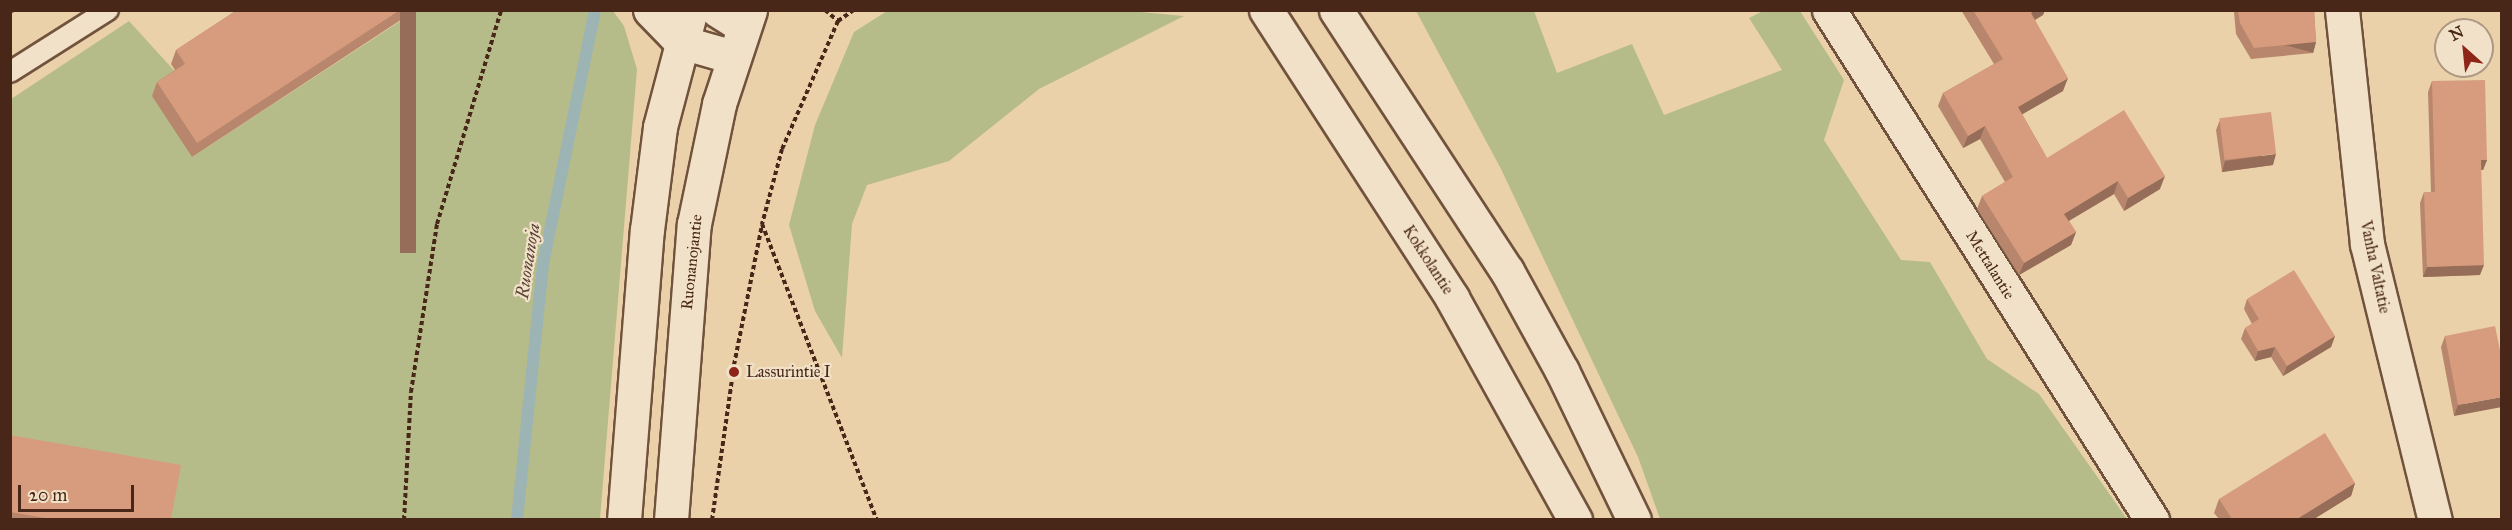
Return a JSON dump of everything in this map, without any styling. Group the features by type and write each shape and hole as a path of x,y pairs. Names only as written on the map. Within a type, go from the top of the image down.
{"street":[{"path":"650,10 681,42 733,57"},
{"path":"624,519 647,230 660,127 681,42 692,10"},
{"name":"Kokkolantie","path":"1266,10 1452,298 1575,519"},
{"path":"1336,10 1508,271 1562,371 1634,519"},
{"name":"Mettalantie","path":"1829,10 2152,519"},
{"name":"Vanha Valtatie","path":"2342,10 2367,244 2435,519"},
{"name":"Ruonanojantie","path":"671,519 694,224 719,104 733,57 737,16"}],"lane":[{"path":"10,72 108,10"}],"path":[{"path":"404,519 411,392 437,224 501,10"},
{"path":"825,10 838,21"},
{"path":"712,519 734,365 762,224 782,149 838,21 854,10"},
{"path":"762,224 878,519"}],"green space":[{"path":"1119,10 1184,16 1039,89 949,161 867,185 852,224 842,358 815,311 789,225 815,125 854,32 887,11"},
{"path":"416,11 613,11 624,26 637,69 600,519 168,519 11,451 11,99 129,21 180,77 192,157"},
{"path":"1416,11 1534,11 1557,73 1632,44 1664,115 1782,70 1749,18 1763,11 1800,11 1844,80 1824,140 1901,260 1930,262 1987,359 2039,394 2127,519 1660,519 1638,457 1500,167"}],"building":[{"path":"237,10 400,10 197,143 157,82 185,64 176,50"},
{"path":"1973,10 2035,10 2031,13 2068,78 2018,107 2047,158 2124,110 2165,176 2128,198 2118,181 2064,214 2076,232 2024,263 1982,196 2013,177 1985,126 1968,136 1943,93 2003,59"},
{"path":"2238,10 2314,10 2316,42 2254,48 2240,23"},
{"path":"2485,80 2487,160 2481,160 2484,265 2427,267 2424,192 2435,192 2432,81"},
{"path":"2271,112 2276,154 2225,160 2219,118"},
{"path":"2294,270 2335,336 2287,366 2275,347 2258,351 2245,328 2259,319 2247,299"},
{"path":"2495,326 2502,360 2502,397 2458,405 2445,336"},
{"path":"2325,433 2355,483 2297,519 2232,519 2219,499"},
{"path":"10,435 181,465 171,519 51,519 10,512"}],"waterway":[{"name":"Ruonanoja","path":"517,520 543,264 595,10"}],"place":[{"name":"Lassurintie I","path":"734,372"}]}
